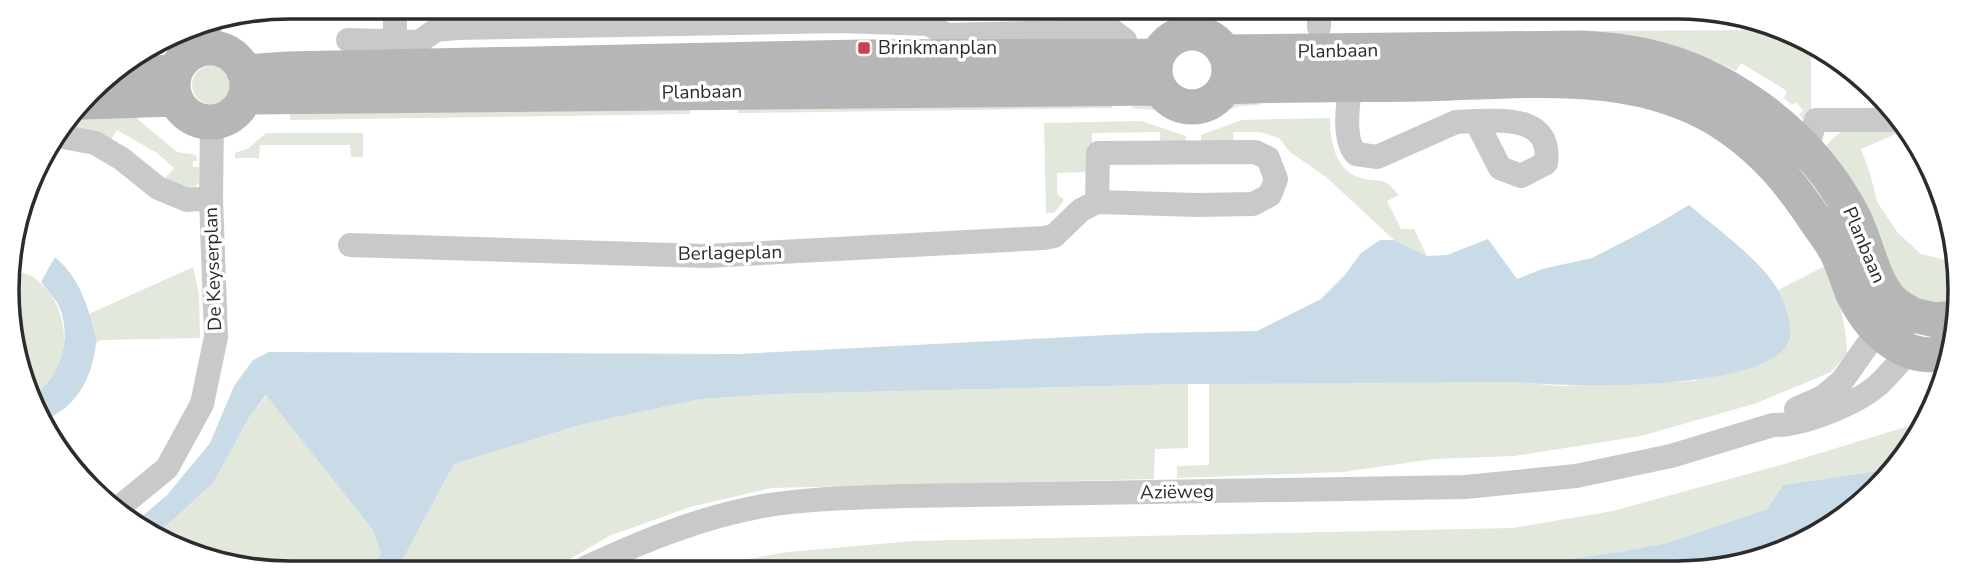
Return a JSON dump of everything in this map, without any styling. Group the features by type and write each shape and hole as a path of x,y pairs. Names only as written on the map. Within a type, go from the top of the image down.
{"street":[{"path":"395,19 395,43"},
{"path":"348,40 395,43 419,41 436,30 554,19"},
{"path":"851,19 911,40 929,24 946,35 1113,32 1125,40"},
{"path":"457,28 458,66"},
{"path":"209,35 236,59 245,84 232,114 212,122 197,120 184,111 175,85 183,59 195,51 209,35"},
{"name":"Planbaan","path":"245,84 277,69 458,66 911,40 1186,41 1354,50 1582,48 1626,52 1660,60 1712,81 1777,121 1854,297 1878,330 1908,353"},
{"path":"1186,41 1229,69 1225,87 1213,100 1197,107 1171,101 1186,41"},
{"name":"Planbaan","path":"245,84 1186,41"},
{"path":"1354,50 1348,109 1350,148 1356,154 1377,156 1456,122 1476,121"},
{"path":"126,74 175,85"},
{"name":"Planbaan","path":"1225,87 1588,81 1657,93 1696,108 1727,125 1754,145 1793,160 1818,162 1841,193 1855,220 1884,292 1893,303 1913,315"},
{"path":"99,99 175,85"},
{"path":"1793,160 1816,120 1888,120"},
{"name":"De Keyserplan","path":"123,504 167,468 202,404 216,337 211,198 212,122"},
{"path":"67,138 95,143 122,159 158,188 187,200 211,198"},
{"path":"1255,152 1268,158 1276,179 1270,195 1253,204 1097,202 1098,153 1255,152"},
{"name":"Berlageplan","path":"351,244 706,256 896,247 1054,236 1081,210 1097,202"},
{"path":"1878,330 1913,315 1936,320 1946,319"},
{"path":"1913,315 1908,353 1928,355 1941,352"},
{"name":"Aziëweg","path":"1773,425 1784,414 1823,397 1842,381 1878,330"},
{"name":"Aziëweg","path":"601,561 648,539 700,522 764,506 829,499 1465,487 1576,476 1671,456 1773,425 1788,426 1833,411 1877,386 1908,353"}],"shaded area":[{"path":"1753,30 1781,40 1811,55 1811,114 1804,120 1799,115 1803,110 1796,102 1792,105 1784,98 1787,91 1741,63 1736,71 1714,60 1709,71 1582,31"},
{"path":"211,66 225,71 230,85 225,99 211,104 197,99 192,85 197,71"},
{"path":"1259,94 1259,105 1239,106 1195,123 1155,110 1132,108 1131,95 1159,100 1176,111 1196,114 1213,110 1229,98"},
{"path":"1112,96 1112,108 738,113 737,102"},
{"path":"691,102 690,114 290,120 290,107"},
{"path":"83,114 134,116 177,152 196,155 197,161 193,161 193,167 199,167 199,182 195,187 187,188 164,179 174,168 157,153 117,130 109,143 71,131"},
{"path":"1330,118 1333,145 1340,162 1352,174 1382,181 1394,189 1399,195 1387,201 1401,229 1414,229 1427,256 1394,240 1326,177 1290,152 1279,138 1260,132 1233,132 1234,144 1201,144 1201,135 1242,120"},
{"path":"1141,121 1186,136 1186,145 1160,145 1160,132 1092,133 1092,144 1088,145 1088,172 1057,173 1057,194 1064,200 1054,213 1046,213 1044,123"},
{"path":"1848,126 1895,129 1897,133 1861,149 1877,202 1898,233 1921,254 1946,260 1947,306 1903,296 1822,151"},
{"path":"266,133 363,133 363,157 351,157 350,145 260,145 259,158 235,158 235,153 249,148"},
{"path":"1827,265 1841,309 1847,354 1831,372 1757,403 1641,436 1514,456 1434,459 1343,472 1177,478 1177,466 1209,465 1209,383 1516,382 1560,386 1695,381 1787,311 1778,290"},
{"path":"193,267 199,294 200,338 101,340 96,343 89,314"},
{"path":"20,273 39,281 56,304 61,318 64,348 54,376 39,391 24,343"},
{"path":"1188,384 1188,448 1155,449 1154,479 771,488 690,507 609,536 567,561 402,561 454,464 580,425 701,399 777,394"},
{"path":"267,395 373,530 381,554 376,561 290,561 237,556 186,540 163,529 213,483 250,416"},
{"path":"1910,427 1879,471 1783,485 1767,509 1667,543 1555,561 737,561 788,552 913,541 1512,528 1613,511"}],"water":[{"path":"1689,205 1761,267 1778,290 1788,315 1790,329 1789,341 1773,358 1744,370 1706,378 1618,385 1516,382 1188,384 777,394 701,399 580,425 454,464 402,561 376,561 381,554 373,530 266,395 250,416 213,483 163,529 142,516 167,495 210,443 234,386 253,360 269,352 739,354 1148,333 1257,331 1321,299 1345,275 1361,253 1380,240 1394,240 1427,256 1447,255 1488,239 1517,279 1542,269 1592,258"},
{"path":"55,257 69,271 83,295 96,339 91,369 80,391 65,408 51,417 39,391 57,368 62,355 64,329 58,304 41,282"},
{"path":"1879,471 1856,494 1827,515 1797,533 1747,552 1677,561 1555,561 1667,543 1767,509 1783,485"}],"place":[{"name":"Brinkmanplan","path":"864,48"}]}
